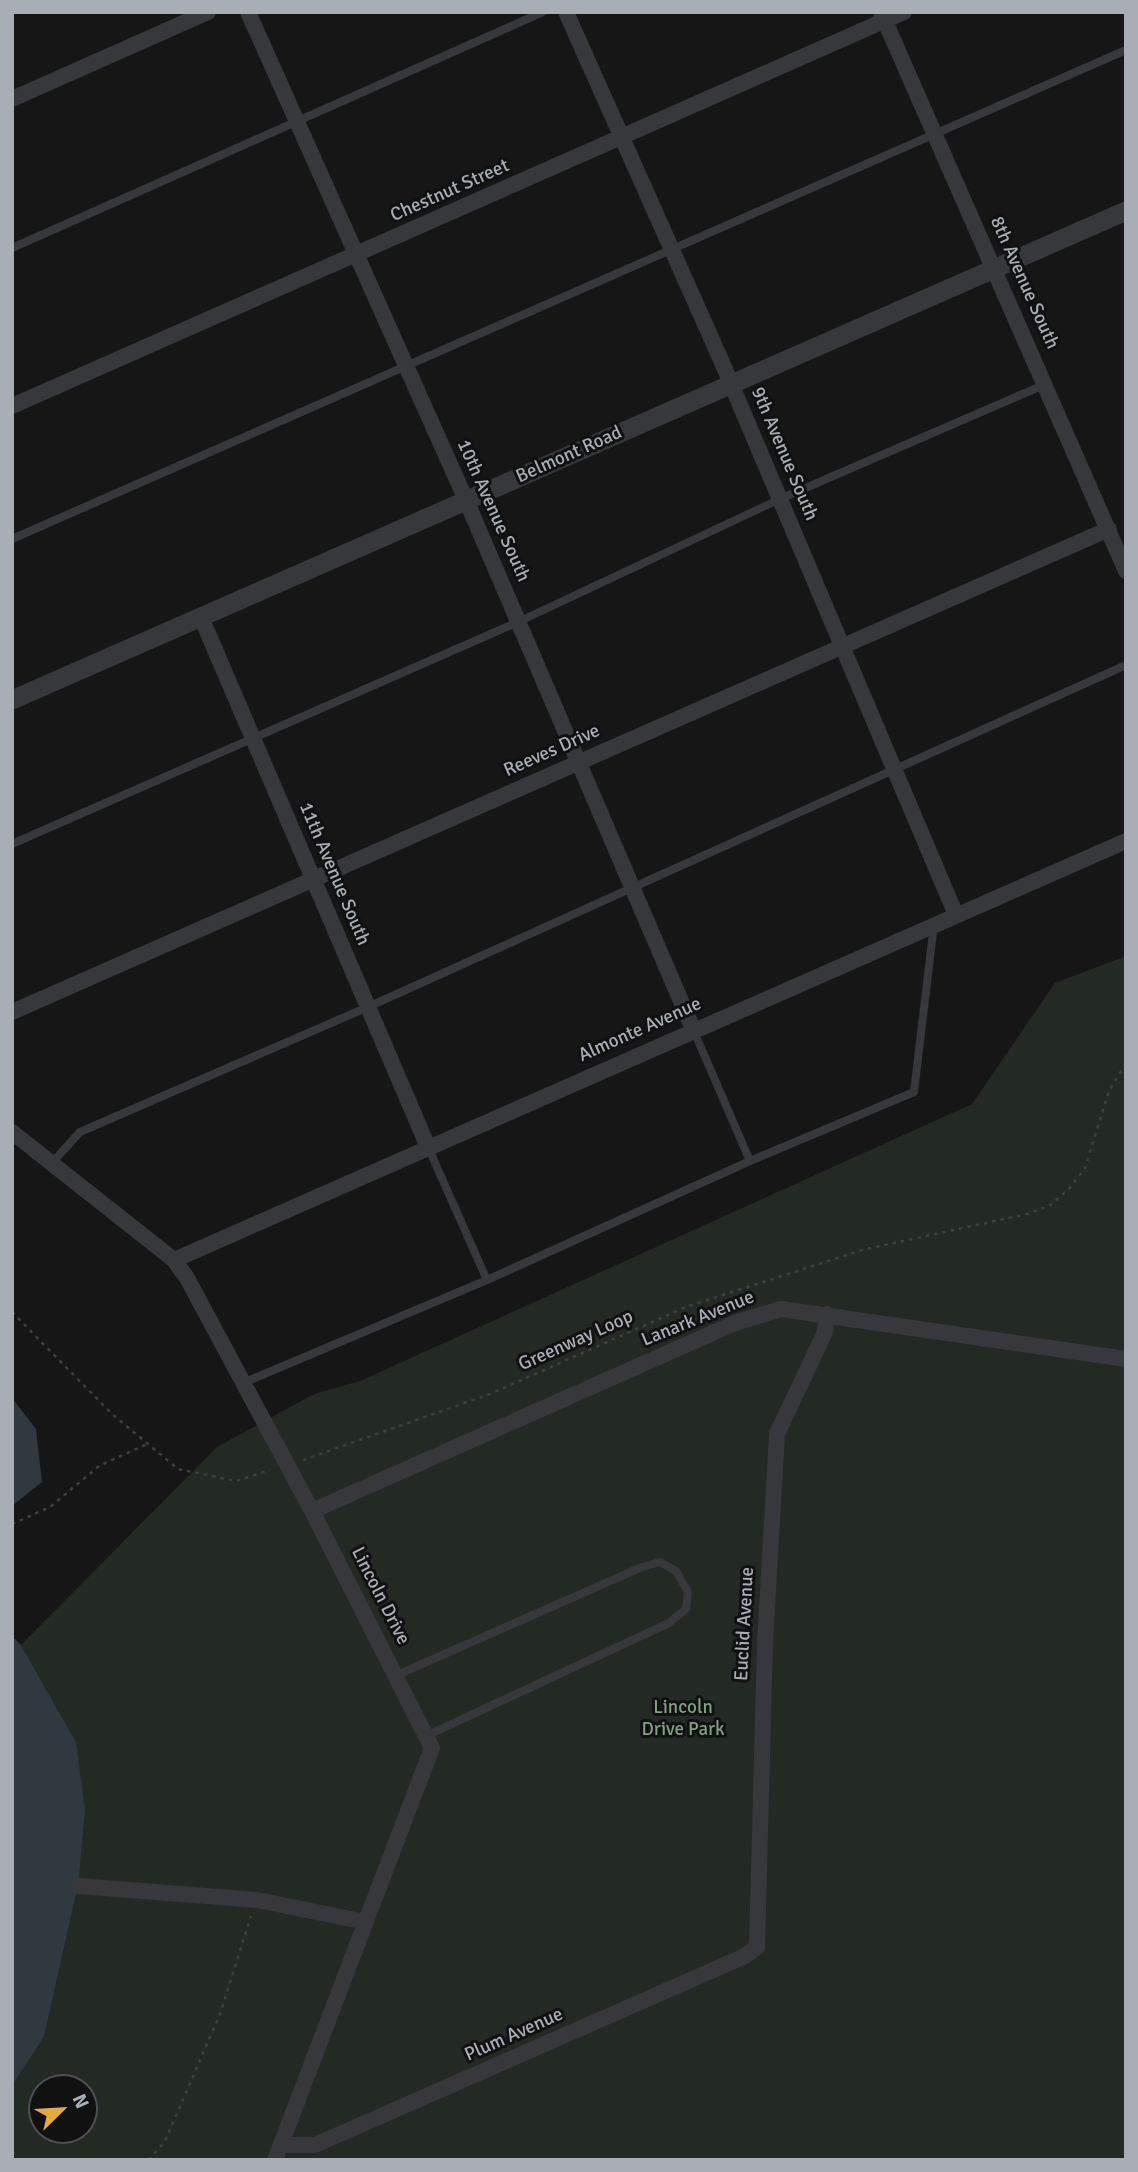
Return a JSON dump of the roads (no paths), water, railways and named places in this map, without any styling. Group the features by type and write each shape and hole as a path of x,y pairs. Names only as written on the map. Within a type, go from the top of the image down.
{"street":[{"path":"12,99 208,12"},
{"name":"10th Avenue South","path":"248,12 466,500 693,1029"},
{"name":"9th Avenue South","path":"566,12 731,383 956,915"},
{"name":"Chestnut Street","path":"12,406 356,256 883,16 904,12"},
{"name":"8th Avenue South","path":"883,16 1126,571"},
{"name":"Belmont Road","path":"12,700 1126,211"},
{"name":"Reeves Drive","path":"12,1012 1108,529"},
{"name":"11th Avenue South","path":"201,617 428,1147"},
{"name":"Almonte Avenue","path":"174,1260 693,1029 1126,841"},
{"name":"Lincoln Drive","path":"12,1132 174,1260 187,1278 288,1465 428,1735"},
{"name":"Lanark Avenue","path":"312,1511 735,1323 781,1309 1126,1359"},
{"name":"Euclid Avenue","path":"757,1947 765,1643 777,1434 825,1332 827,1314"},
{"path":"279,2152 432,1748 428,1735"},
{"path":"78,1886 257,1900 366,1922"},
{"name":"Plum Avenue","path":"279,2152 316,2146 745,1956 757,1947"}],"lane":[{"path":"12,248 543,12"},
{"path":"12,539 1126,50"},
{"path":"12,844 518,622 780,499 1046,384"},
{"path":"51,1164 80,1132 368,1007 1126,665"},
{"path":"243,1382 487,1280 750,1161 914,1092 934,924"},
{"path":"693,1029 750,1161"},
{"path":"428,1147 487,1280"},
{"path":"397,1675 642,1567 660,1562 676,1571 688,1591 686,1609 669,1623 428,1735"}],"park label":[{"name":"Lincoln Drive Park","path":"683,1719"}]}
